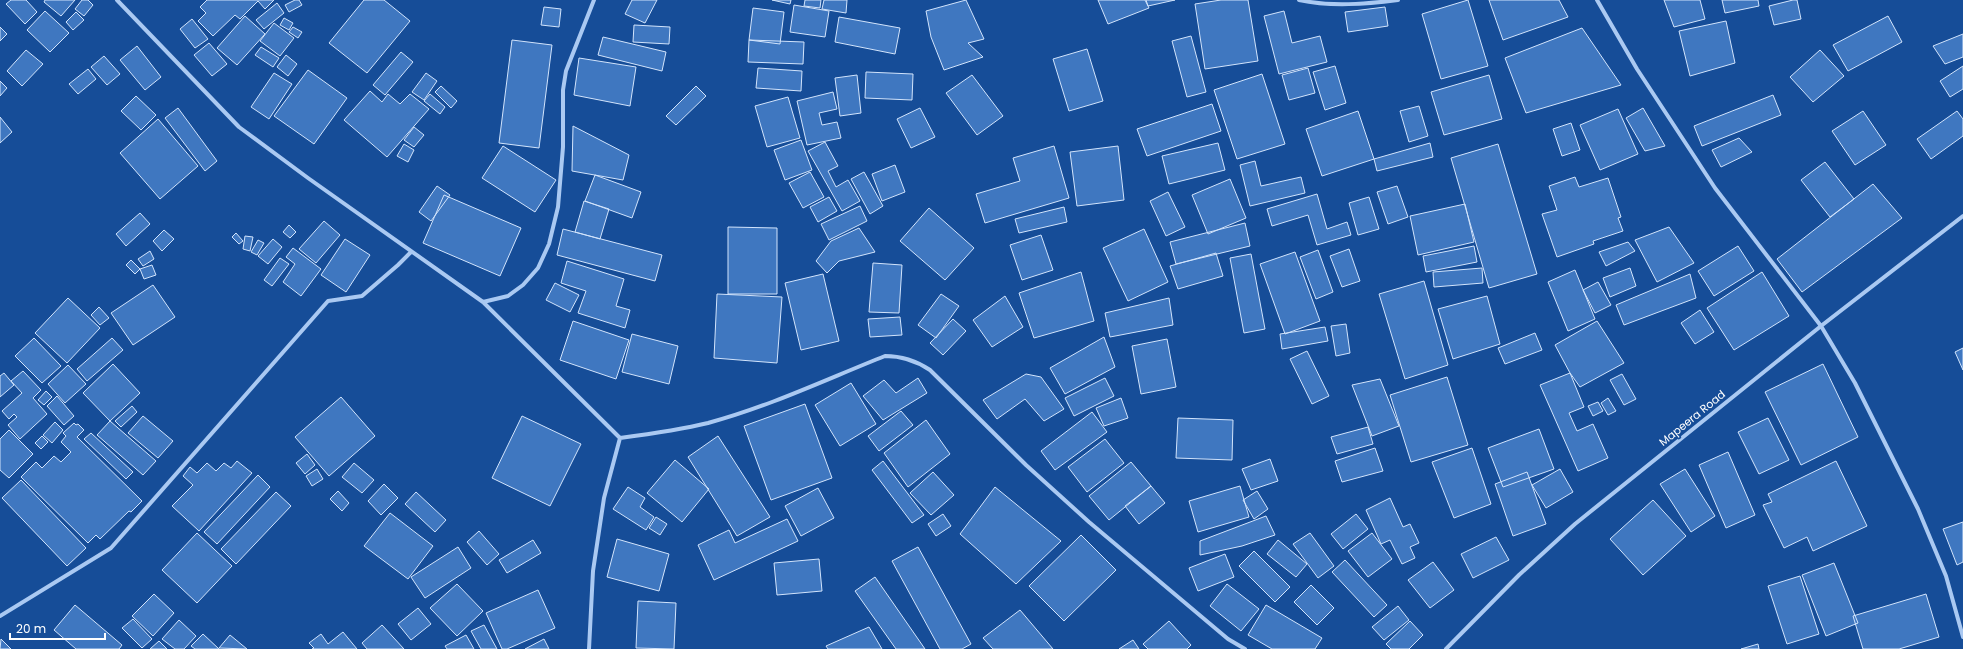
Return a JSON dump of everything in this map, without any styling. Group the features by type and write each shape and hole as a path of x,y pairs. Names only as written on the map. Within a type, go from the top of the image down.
{"street":[{"path":"117,0 239,127 411,252 483,302 620,438"},
{"path":"483,302 508,296 522,285 538,268 549,244 558,207 563,147 563,90 566,71 594,0"},
{"path":"1299,0 1316,3 1370,3 1398,0"},
{"path":"1597,0 1637,69 1715,188 1821,326 1855,383 1918,509 1946,576 1963,636"},
{"name":"Mapeera Road","path":"1446,649 1519,575 1575,524 1821,326 1963,216"},
{"path":"0,616 111,548 328,301 362,296 411,252"},
{"path":"620,438 652,434 708,423 752,409 885,356 899,356 917,362 930,370 1026,465 1089,522 1228,639 1245,649"},
{"path":"589,649 593,571 604,498 620,438"}],"building":[{"path":"11,0 26,0 37,12 25,24 6,4"},
{"path":"45,0 75,0 61,16 44,2"},
{"path":"82,0 88,0 93,5 84,16 75,9"},
{"path":"207,0 274,0 265,9 258,1 240,19 235,15 213,36 198,21 206,13 200,7"},
{"path":"295,0 299,0 302,5 289,12 285,5"},
{"path":"364,0 384,0 410,21 367,73 329,43"},
{"path":"632,0 657,0 645,23 625,14"},
{"path":"772,0 791,0 790,4"},
{"path":"805,0 821,0 820,8 804,6"},
{"path":"824,0 847,0 846,13 822,9"},
{"path":"966,0 984,39 968,43 983,57 944,70 931,37 926,11"},
{"path":"1098,0 1145,0 1149,8 1108,24"},
{"path":"1146,0 1175,0 1148,6"},
{"path":"1221,0 1248,0 1258,61 1205,69 1195,4"},
{"path":"1468,0 1488,66 1441,79 1422,14"},
{"path":"1489,0 1559,0 1568,17 1503,40"},
{"path":"1664,0 1700,0 1705,19 1674,27"},
{"path":"1722,0 1758,0 1759,6 1725,13"},
{"path":"1797,0 1801,19 1774,25 1769,6"},
{"path":"277,3 284,13 264,29 256,20"},
{"path":"794,5 829,11 825,37 790,32"},
{"path":"544,7 561,9 559,27 541,25"},
{"path":"1385,7 1388,26 1348,32 1345,12"},
{"path":"753,8 784,12 780,44 749,40"},
{"path":"45,11 69,33 50,52 27,30"},
{"path":"1284,11 1292,43 1320,36 1327,62 1279,74 1264,16"},
{"path":"76,12 84,20 73,30 66,22"},
{"path":"245,16 265,34 237,65 217,48"},
{"path":"1888,16 1902,42 1848,71 1833,45"},
{"path":"839,17 900,28 895,54 835,42"},
{"path":"284,18 293,23 289,30 280,25"},
{"path":"192,19 208,39 195,48 180,29"},
{"path":"1726,21 1735,63 1690,76 1679,31"},
{"path":"274,23 294,38 280,56 260,41"},
{"path":"634,25 670,27 669,44 633,42"},
{"path":"0,27 7,34 0,41"},
{"path":"293,27 302,32 298,38 289,32"},
{"path":"1582,28 1621,85 1526,113 1505,58"},
{"path":"1963,34 1963,57 1945,64 1933,46"},
{"path":"1191,36 1206,92 1187,97 1172,41"},
{"path":"603,37 666,52 662,71 598,55"},
{"path":"512,40 552,45 539,148 499,143"},
{"path":"749,40 804,42 803,64 748,62"},
{"path":"209,43 227,64 212,76 194,55"},
{"path":"137,46 161,77 145,90 120,60"},
{"path":"261,47 279,58 273,67 255,55"},
{"path":"1087,49 1103,101 1069,111 1053,59"},
{"path":"26,50 43,64 22,86 7,71"},
{"path":"1820,50 1844,76 1813,102 1790,77"},
{"path":"401,52 413,62 385,95 373,85"},
{"path":"286,55 297,64 288,76 277,67"},
{"path":"104,56 120,74 107,85 91,67"},
{"path":"579,58 636,67 630,106 574,95"},
{"path":"1335,66 1346,103 1325,110 1313,72"},
{"path":"1963,66 1963,89 1950,97 1940,81"},
{"path":"758,68 802,71 801,91 756,88"},
{"path":"1308,68 1315,93 1289,100 1282,75"},
{"path":"88,69 96,79 78,94 69,84"},
{"path":"308,70 347,98 314,144 274,116"},
{"path":"866,72 913,74 912,100 865,98"},
{"path":"274,73 292,84 269,119 251,107"},
{"path":"426,73 437,81 424,100 412,92"},
{"path":"1262,74 1285,144 1237,159 1214,90"},
{"path":"857,75 861,113 840,116 835,78"},
{"path":"972,75 1003,116 977,135 946,93"},
{"path":"1489,75 1502,119 1444,135 1431,92"},
{"path":"0,81 7,88 0,96"},
{"path":"441,86 457,101 451,108 435,92"},
{"path":"696,86 706,96 676,125 666,116"},
{"path":"370,91 382,102 388,94 400,104 410,94 429,109 387,157 344,120"},
{"path":"833,92 837,109 819,113 822,125 837,122 841,138 807,145 797,101"},
{"path":"430,94 445,107 440,114 424,101"},
{"path":"1773,95 1781,115 1702,146 1694,126"},
{"path":"136,96 156,115 141,130 121,111"},
{"path":"788,97 800,138 767,147 755,106"},
{"path":"1212,104 1221,131 1147,156 1137,129"},
{"path":"1419,106 1428,136 1409,142 1400,111"},
{"path":"178,108 217,161 205,171 165,118"},
{"path":"920,108 935,137 911,148 897,119"},
{"path":"1643,108 1665,146 1645,151 1626,118"},
{"path":"1618,109 1638,154 1600,170 1580,125"},
{"path":"1358,111 1374,159 1322,176 1306,129"},
{"path":"1863,111 1886,145 1855,165 1832,131"},
{"path":"1957,111 1963,119 1963,136 1931,159 1917,139"},
{"path":"0,117 12,132 0,143"},
{"path":"158,119 198,166 160,199 120,153"},
{"path":"1571,123 1580,150 1562,156 1553,129"},
{"path":"573,126 629,155 623,180 572,171"},
{"path":"414,127 424,135 414,147 404,140"},
{"path":"1739,138 1752,152 1721,167 1712,150"},
{"path":"801,140 812,170 785,180 774,150"},
{"path":"825,142 838,166 828,171 836,187 848,180 860,201 842,211 808,151"},
{"path":"1218,143 1225,170 1169,184 1162,156"},
{"path":"1430,143 1433,157 1377,171 1374,159"},
{"path":"404,144 414,150 408,162 397,156"},
{"path":"1498,144 1537,274 1489,288 1451,158"},
{"path":"503,146 556,180 535,212 482,178"},
{"path":"1054,146 1069,198 985,223 976,194 1020,181 1013,158"},
{"path":"1118,146 1124,200 1077,206 1070,152"},
{"path":"1255,161 1261,186 1301,177 1305,193 1250,206 1240,165"},
{"path":"1825,162 1854,199 1830,217 1801,180"},
{"path":"895,165 905,192 882,201 872,174"},
{"path":"810,172 824,197 803,208 789,183"},
{"path":"864,172 883,206 870,214 851,179"},
{"path":"595,175 641,192 632,218 585,201"},
{"path":"1575,177 1579,187 1608,178 1621,217 1618,218 1623,231 1593,241 1594,244 1557,257 1542,214 1557,210 1549,186"},
{"path":"1230,179 1246,218 1208,234 1192,195"},
{"path":"1873,184 1902,218 1802,292 1777,259"},
{"path":"437,186 450,195 431,221 419,212"},
{"path":"1397,186 1408,217 1388,224 1377,192"},
{"path":"1168,192 1185,227 1166,236 1150,201"},
{"path":"1317,194 1327,229 1347,222 1351,235 1317,245 1308,215 1272,226 1267,209"},
{"path":"444,195 521,228 500,276 423,243"},
{"path":"829,197 837,211 818,222 810,207"},
{"path":"1369,197 1379,229 1358,235 1349,203"},
{"path":"584,201 609,209 600,239 575,232"},
{"path":"1465,204 1474,242 1418,255 1410,216"},
{"path":"860,206 867,221 829,240 821,224"},
{"path":"1064,207 1067,222 1019,233 1015,219"},
{"path":"929,208 974,248 945,280 900,241"},
{"path":"140,213 150,224 126,246 116,234"},
{"path":"324,221 340,235 316,263 299,249"},
{"path":"1245,223 1250,246 1176,264 1170,242"},
{"path":"289,225 296,232 290,238 283,232"},
{"path":"728,227 777,228 777,294 728,294"},
{"path":"1669,227 1694,263 1657,282 1635,240"},
{"path":"859,228 875,252 839,261 827,273 816,261 831,241"},
{"path":"563,229 662,255 655,281 557,255"},
{"path":"1144,229 1168,282 1128,301 1103,248"},
{"path":"164,230 174,239 162,251 153,241"},
{"path":"236,233 243,241 239,244 232,237"},
{"path":"1041,235 1053,270 1022,280 1010,245"},
{"path":"245,236 253,237 250,251 243,249"},
{"path":"273,239 282,247 268,264 258,256"},
{"path":"345,239 370,255 346,292 321,275"},
{"path":"258,240 264,243 257,255 251,252"},
{"path":"1628,242 1635,251 1606,266 1599,252"},
{"path":"1474,246 1477,262 1426,272 1423,256"},
{"path":"1738,246 1754,271 1714,296 1698,271"},
{"path":"293,248 321,269 301,296 283,282 295,264 286,257"},
{"path":"1349,249 1360,281 1342,287 1330,256"},
{"path":"1318,250 1333,292 1316,299 1300,257"},
{"path":"150,251 154,259 143,266 138,259"},
{"path":"1295,252 1320,321 1285,334 1260,264"},
{"path":"1216,253 1223,276 1178,289 1170,266"},
{"path":"1251,254 1265,329 1244,333 1230,258"},
{"path":"280,258 289,264 272,286 264,280"},
{"path":"131,260 140,269 135,274 126,265"},
{"path":"567,261 624,279 616,306 630,310 625,328 578,313 586,291 561,283"},
{"path":"873,263 902,265 899,313 869,312"},
{"path":"152,265 156,275 144,279 140,269"},
{"path":"1482,268 1483,283 1434,287 1433,272"},
{"path":"1630,268 1636,286 1610,297 1603,278"},
{"path":"1575,270 1595,319 1568,331 1548,282"},
{"path":"1081,272 1094,321 1034,338 1019,293"},
{"path":"1762,272 1789,316 1734,350 1707,308"},
{"path":"823,274 839,341 801,350 785,283"},
{"path":"1690,274 1696,298 1624,325 1616,305"},
{"path":"1424,281 1448,365 1405,379 1379,294"},
{"path":"1598,282 1611,305 1595,313 1583,290"},
{"path":"555,283 579,295 570,312 546,300"},
{"path":"153,285 175,317 133,345 111,313"},
{"path":"717,294 782,297 777,363 714,358"},
{"path":"941,294 959,306 936,338 918,325"},
{"path":"1005,296 1023,327 992,347 973,320"},
{"path":"1487,296 1500,344 1453,359 1438,309"},
{"path":"68,298 100,328 67,363 35,333"},
{"path":"1169,298 1173,325 1110,337 1105,313"},
{"path":"99,307 109,318 100,325 91,315"},
{"path":"1700,310 1714,332 1695,344 1681,323"},
{"path":"900,317 902,335 870,337 868,319"},
{"path":"953,319 966,331 943,355 930,343"},
{"path":"573,321 629,340 616,379 560,360"},
{"path":"1597,321 1624,363 1580,387 1570,373 1555,345"},
{"path":"1346,324 1350,353 1336,356 1331,326"},
{"path":"1325,327 1328,341 1282,349 1280,334"},
{"path":"1535,333 1542,350 1505,364 1498,348"},
{"path":"632,334 678,346 669,384 622,372"},
{"path":"1104,337 1115,367 1065,394 1050,368"},
{"path":"34,338 61,366 42,383 15,356"},
{"path":"112,338 123,350 87,381 77,369"},
{"path":"1167,339 1176,387 1141,394 1132,346"},
{"path":"1963,348 1963,370 1955,352"},
{"path":"1307,351 1329,396 1312,404 1290,359"},
{"path":"113,364 140,393 110,421 83,393"},
{"path":"1823,364 1858,437 1801,465 1765,392"},
{"path":"68,365 86,384 65,403 48,384"},
{"path":"23,371 41,390 33,398 47,414 20,439 8,425 17,417 14,414 9,419 2,411 22,393 11,381"},
{"path":"4,373 14,385 0,397 0,376"},
{"path":"1570,373 1584,407 1569,413 1577,431 1593,424 1608,458 1578,471 1540,385"},
{"path":"1026,374 1041,377 1064,409 1044,421 1025,399 997,419 983,400"},
{"path":"1622,374 1636,399 1624,405 1610,380"},
{"path":"1447,377 1468,445 1411,462 1390,395"},
{"path":"918,378 927,393 883,420 863,396 884,380 896,393"},
{"path":"1105,378 1114,396 1074,416 1065,398"},
{"path":"1380,379 1399,426 1372,436 1352,385"},
{"path":"851,383 876,424 840,446 815,405"},
{"path":"46,391 52,397 44,405 38,400"},
{"path":"57,396 74,416 64,425 47,406"},
{"path":"341,397 375,436 329,476 295,437"},
{"path":"1121,398 1128,418 1104,426 1096,408"},
{"path":"1608,398 1616,411 1608,415 1601,403"},
{"path":"1598,402 1603,411 1593,416 1588,406"},
{"path":"805,404 832,478 771,500 744,426"},
{"path":"132,406 137,412 121,427 115,421"},
{"path":"901,411 913,425 879,451 868,436"},
{"path":"1092,412 1107,432 1055,470 1041,451"},
{"path":"143,416 173,441 158,458 128,433"},
{"path":"522,416 581,444 550,506 492,478"},
{"path":"1178,418 1233,420 1232,460 1176,458"},
{"path":"1768,418 1789,460 1759,474 1738,432"},
{"path":"926,420 950,454 908,487 884,453"},
{"path":"110,421 156,461 143,475 97,435"},
{"path":"55,422 63,430 52,443 43,435"},
{"path":"74,423 76,425 78,424 84,430 77,437 142,501 131,512 129,511 100,539 96,535 88,543 21,477 36,462 42,468 54,456 61,462 71,452 61,442 66,436 63,433"},
{"path":"1368,427 1373,444 1337,454 1331,437"},
{"path":"1539,429 1554,469 1503,487 1488,448"},
{"path":"9,430 33,454 9,478 0,470 0,439"},
{"path":"91,433 133,472 126,479 84,439"},
{"path":"42,436 48,442 41,449 35,443"},
{"path":"718,436 770,517 737,536 688,457"},
{"path":"1105,439 1124,463 1087,492 1068,467"},
{"path":"1375,448 1383,471 1342,482 1335,461"},
{"path":"1472,448 1491,504 1454,518 1432,462"},
{"path":"1728,452 1755,515 1726,528 1699,465"},
{"path":"307,454 315,465 305,474 296,463"},
{"path":"1270,459 1278,481 1251,490 1242,469"},
{"path":"675,460 709,489 682,522 647,493"},
{"path":"237,461 252,473 199,531 172,506 193,485 183,476 190,467 197,473 207,463 216,471 224,463 231,468"},
{"path":"883,461 924,515 912,523 872,470"},
{"path":"1836,461 1867,526 1813,551 1807,537 1784,548 1763,505 1772,502 1768,494"},
{"path":"1131,462 1151,486 1109,520 1089,496"},
{"path":"354,463 374,480 362,493 342,477"},
{"path":"317,469 323,479 312,486 306,476"},
{"path":"1560,469 1573,492 1546,508 1532,485"},
{"path":"1685,469 1715,516 1691,532 1660,484"},
{"path":"933,472 954,495 931,515 910,493"},
{"path":"1527,472 1546,524 1513,536 1495,484"},
{"path":"258,475 270,487 217,544 204,532"},
{"path":"21,480 86,548 67,566 2,498"},
{"path":"384,484 398,498 381,515 368,501"},
{"path":"1151,486 1165,503 1139,524 1125,506"},
{"path":"1240,486 1249,517 1198,532 1189,501"},
{"path":"628,487 645,498 640,507 654,517 646,530 613,509"},
{"path":"995,487 1061,541 1016,584 960,534"},
{"path":"818,488 834,518 801,536 785,506"},
{"path":"338,491 349,503 342,511 330,499"},
{"path":"1257,491 1268,509 1254,519 1243,500"},
{"path":"276,492 291,506 236,564 221,549"},
{"path":"416,492 446,520 435,532 405,504"},
{"path":"1390,498 1403,527 1410,524 1419,543 1410,547 1415,558 1402,564 1390,540 1381,544 1366,510"},
{"path":"1653,500 1686,536 1643,575 1610,539"},
{"path":"390,513 433,546 408,579 364,546"},
{"path":"943,514 951,526 936,536 928,524"},
{"path":"1356,514 1368,529 1343,549 1331,534"},
{"path":"1266,516 1275,535 1242,546 1200,555 1200,541"},
{"path":"656,517 667,524 660,535 649,528"},
{"path":"787,519 798,541 714,580 698,545 729,530 735,543"},
{"path":"1963,522 1963,562 1957,565 1943,529"},
{"path":"479,531 499,554 487,565 467,542"},
{"path":"197,533 232,566 197,603 162,570"},
{"path":"1310,533 1334,566 1318,578 1293,544"},
{"path":"1372,533 1392,559 1368,577 1348,551"},
{"path":"1081,535 1116,570 1064,621 1029,586"},
{"path":"1496,537 1509,560 1473,578 1461,554"},
{"path":"617,539 669,554 659,591 607,577"},
{"path":"533,540 541,553 507,573 499,560"},
{"path":"1278,540 1307,564 1296,577 1267,554"},
{"path":"458,547 471,568 425,598 411,577"},
{"path":"918,547 971,644 962,649 940,649 892,561"},
{"path":"1254,551 1290,587 1275,602 1239,566"},
{"path":"1225,554 1234,577 1198,591 1189,568"},
{"path":"819,559 822,591 777,595 774,563"},
{"path":"1345,560 1387,605 1374,617 1332,572"},
{"path":"1433,562 1454,590 1430,608 1408,580"},
{"path":"1834,563 1858,623 1826,636 1802,575"},
{"path":"1800,576 1819,634 1787,644 1768,586"},
{"path":"875,577 925,649 896,649 855,591"},
{"path":"457,584 483,611 457,636 430,608"},
{"path":"1227,584 1259,609 1241,631 1210,606"},
{"path":"1311,585 1334,608 1317,625 1294,602"},
{"path":"538,590 555,628 507,649 502,649 486,613"},
{"path":"154,594 174,613 153,636 132,616"},
{"path":"1926,594 1939,637 1899,649 1863,649 1853,616"},
{"path":"638,601 676,603 674,649 636,648"},
{"path":"75,605 122,645 119,649 76,649 54,630"},
{"path":"1266,605 1322,638 1315,649 1272,649 1248,635"},
{"path":"1398,606 1409,620 1384,640 1372,627"},
{"path":"418,608 431,624 411,640 398,624"},
{"path":"1020,610 1053,649 993,649 983,638"},
{"path":"133,619 152,639 142,648 122,628"},
{"path":"179,620 196,636 184,649 175,649 162,639"},
{"path":"1169,621 1191,645 1187,649 1148,649 1143,644"},
{"path":"1410,621 1423,635 1409,649 1391,649 1386,644"},
{"path":"382,625 404,649 367,649 362,643"},
{"path":"484,625 497,649 481,649 471,631"},
{"path":"869,627 882,649 828,649 826,646"},
{"path":"343,632 357,649 312,649 314,648 309,643 321,634 328,644"},
{"path":"203,634 219,649 195,649 191,646"},
{"path":"230,635 247,649 219,648"},
{"path":"466,635 474,649 447,649 445,646"},
{"path":"1,639 11,649 0,649"},
{"path":"544,639 549,649 525,649"},
{"path":"1133,640 1139,649 1119,649"},
{"path":"159,641 167,649 150,649"},
{"path":"1758,644 1759,649 1741,649"}]}
